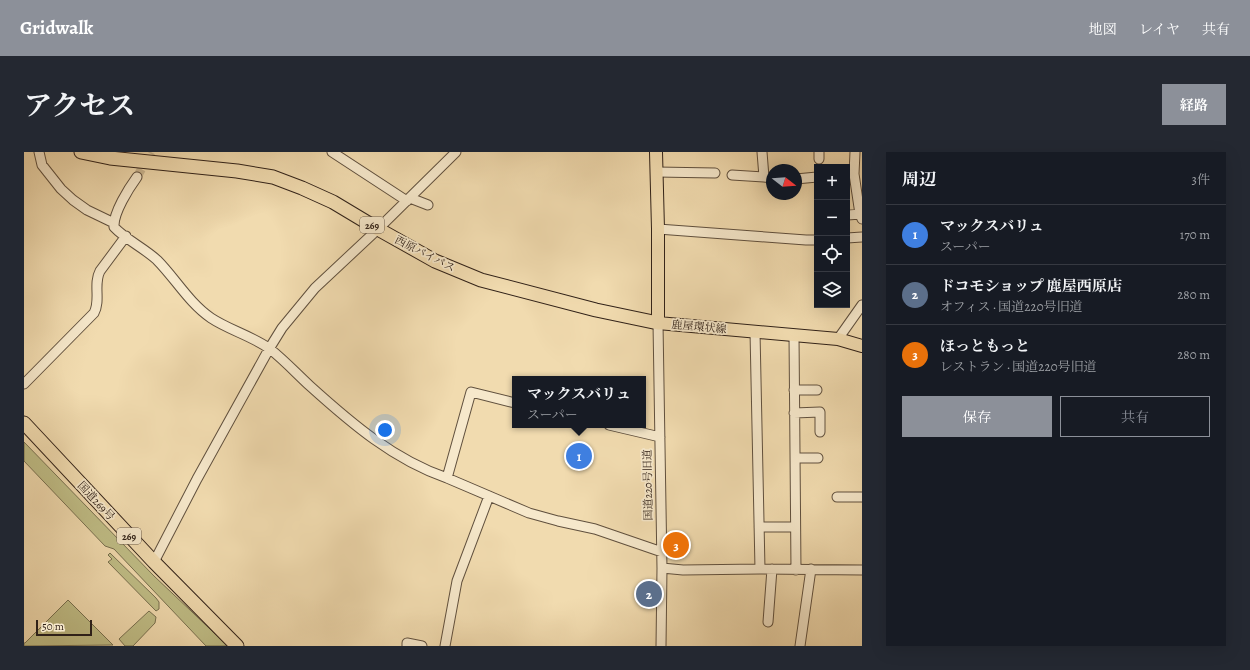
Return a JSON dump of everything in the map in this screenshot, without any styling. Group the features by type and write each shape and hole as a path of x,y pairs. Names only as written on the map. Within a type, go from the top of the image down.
{"highway":[{"name":"西原バイパス","path":"81,152 110,158 237,171 273,177 333,202 435,261 480,280 596,310 658,323"},
{"name":"国道269号","path":"24,423 154,562 237,646"}],"main road":[{"name":"鹿屋環状線","path":"656,152 658,323 838,339 862,346"}],"street":[{"path":"39,152 42,165 61,189 87,210 114,223"},
{"path":"154,562 197,479 282,328 315,288 378,229 456,152"},
{"path":"762,152 766,169"},
{"path":"850,215 861,216 859,190 851,174 855,152"},
{"path":"334,153 408,199 428,205"},
{"path":"657,172 715,173"},
{"path":"732,175 766,178"},
{"path":"137,177 123,200 114,223 114,227 144,249 157,261 196,305 211,318 269,349 346,418 379,443 407,460 435,474 529,513 558,521 595,528 662,552"},
{"path":"802,178 814,177"},
{"path":"658,230 814,240"},
{"path":"24,384 94,313 97,307 97,276 126,236"},
{"path":"850,238 862,237"},
{"path":"838,339 862,305"},
{"name":"国道220号旧道","path":"658,323 662,552 661,646"},
{"path":"755,332 760,569"},
{"path":"794,335 796,570"},
{"path":"794,390 817,390"},
{"path":"447,478 471,392 512,402"},
{"path":"794,413 820,412 820,432"},
{"path":"622,428 660,437"},
{"path":"795,458 818,458"},
{"path":"445,646 457,581 489,496"},
{"path":"838,497 862,497"},
{"path":"759,527 795,527"},
{"path":"662,568 683,570 862,570"},
{"path":"768,622 772,569"},
{"path":"800,646 811,570"},
{"path":"407,646 408,644 422,646"}],"shaded area":[{"path":"24,442 154,576 228,646 206,646 114,549 105,546 24,461"},
{"path":"110,553 156,598 159,602 159,609 156,611 108,562 112,559 108,555"},
{"path":"68,600 113,645 24,646 24,643"},
{"path":"149,611 156,617 155,623 133,646 125,646 119,639"}],"tunnel":[{"path":"137,177 151,152"}],"place":[{"name":"マックスバリュ","path":"579,456"},
{"name":"ほっともっと","path":"676,545"},
{"name":"ドコモショップ 鹿屋西原店","path":"649,594"}]}
